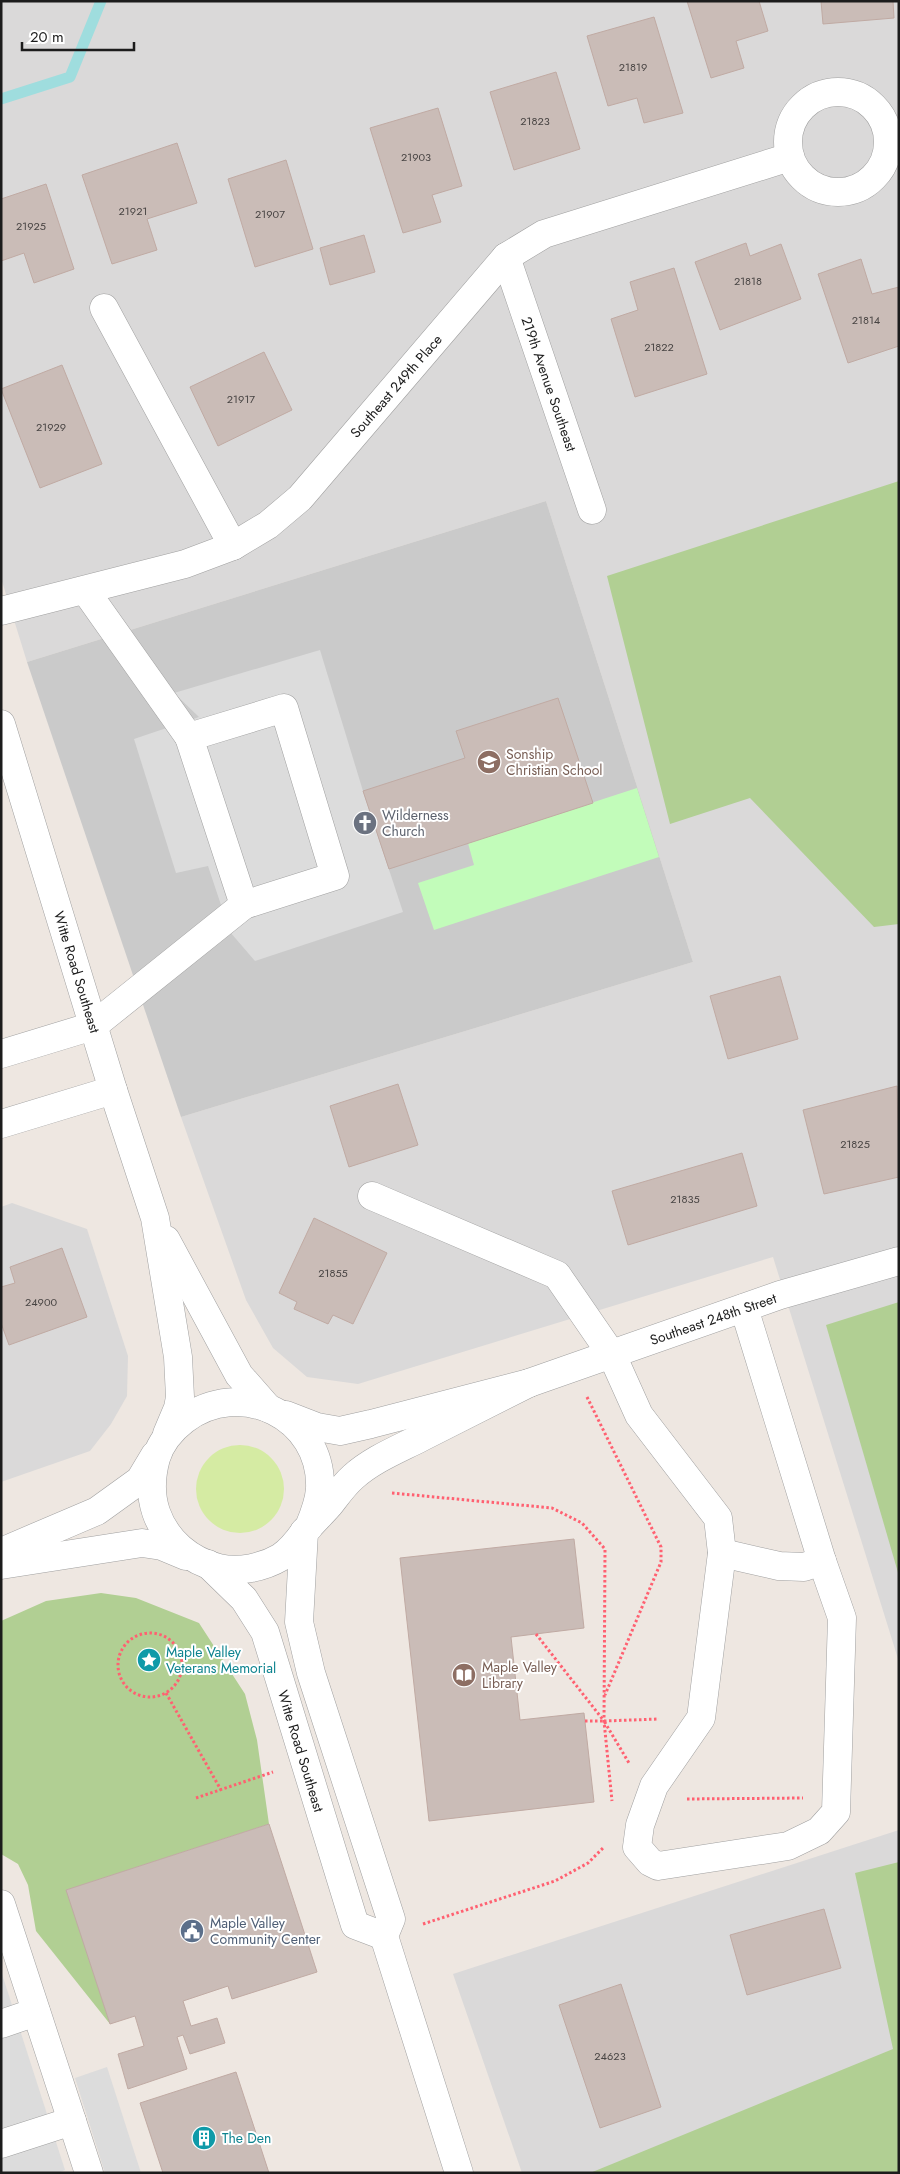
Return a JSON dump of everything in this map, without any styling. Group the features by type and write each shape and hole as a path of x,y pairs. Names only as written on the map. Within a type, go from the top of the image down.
{"street":[{"name":"Southeast 249th Place","path":"1,612 185,564 233,546 268,525 300,498 506,257 544,234 790,157"},
{"name":"219th Avenue Southeast","path":"506,257 592,510"},
{"path":"104,308 233,546"},
{"path":"85,590 189,737 244,905"},
{"path":"1,1054 93,1026 244,905 336,876 284,708 189,737"},
{"name":"Witte Road Southeast","path":"1,724 93,1026 155,1218 178,1357 180,1397 178,1408 162,1444"},
{"path":"1,1124 113,1090"},
{"path":"372,1196 557,1275 612,1355 639,1414 718,1518 722,1553 701,1718 654,1786 640,1825 636,1847 650,1862 658,1866 788,1846 819,1831 836,1812 842,1618 822,1561 744,1308"},
{"name":"Witte Road Southeast","path":"155,1218 220,1343 240,1375 270,1409"},
{"name":"Southeast 248th Street","path":"270,1409 317,1427 340,1431 529,1383 744,1308 899,1261"},
{"name":"Southeast 248th Street","path":"307,1530 353,1477 381,1457 529,1383"},
{"path":"1,1552 97,1511 122,1495 140,1480 175,1427 196,1411 220,1402 247,1401 270,1409 288,1420 302,1433 312,1451 318,1469 320,1489 316,1509 307,1530 297,1543 281,1556 262,1565 242,1569 221,1569 204,1564 162,1546 142,1543 1,1565"},
{"path":"162,1444 152,1474 152,1501 161,1527 178,1548 204,1564"},
{"path":"307,1530 299,1622 311,1673 391,1919 384,1936 459,2173"},
{"path":"722,1553 779,1566 804,1567 822,1561"},
{"name":"Witte Road Southeast","path":"204,1564 244,1599 265,1632 354,1925 384,1936"},
{"path":"1,1904 88,2173"},
{"path":"1,2024 36,2012"},
{"path":"1,2144 72,2121"}],"path":[{"path":"573,1368 661,1546 661,1562 604,1698"},
{"path":"392,1494 552,1508 582,1523 605,1549 604,1721 612,1807"},
{"path":"152,1633 171,1641 177,1649 181,1658 181,1673 174,1686 166,1693 156,1697 145,1697 134,1694 126,1687 120,1677 119,1655 133,1638 152,1633"},
{"path":"536,1634 604,1721"},
{"path":"166,1693 221,1790"},
{"path":"604,1721 701,1718"},
{"path":"196,1798 276,1771 301,1751"},
{"path":"384,1936 555,1881 588,1863 608,1843"}],"shaded area":[{"path":"1,1 899,1 899,1662 773,1257 358,1384 307,1377 273,1348 246,1300 181,1117 693,962 546,501 27,662 1,578"},
{"name":"Wilderness Church","path":"546,501 693,962 181,1117 27,662"},
{"path":"320,650 363,791 403,912 255,961 230,932 208,866 176,873 134,739 199,717 174,693"},
{"path":"12,1203 87,1229 128,1356 127,1396 111,1424 90,1451 1,1482 1,1207"},
{"path":"899,1830 899,2173 522,2173 453,1974"},
{"path":"1,1971 65,2170 58,2173 1,2173"},
{"path":"107,2067 141,2173 105,2173 75,2078"}],"green space":[{"path":"899,481 899,924 874,927 750,798 670,824 607,576"},
{"path":"637,788 659,857 434,930 418,883 474,865 468,843"},
{"path":"899,1302 899,1576 826,1325"},
{"path":"240,1445 257,1448 265,1452 277,1464 281,1472 284,1489 281,1506 277,1514 265,1526 257,1530 240,1533 223,1530 215,1526 203,1514 199,1506 196,1489 199,1472 203,1464 215,1452 223,1448"},
{"path":"101,1593 136,1598 199,1623 245,1694 257,1740 269,1824 67,1890 110,2024 36,1931 28,1885 18,1864 1,1854 1,1621 46,1601"},
{"path":"899,1862 899,2173 590,2173 893,2049 855,1873"}],"building":[{"path":"687,1 759,1 768,31 736,41 744,68 711,78"},
{"path":"821,1 893,1 894,18 823,24"},
{"path":"654,17 683,113 644,123 637,98 608,106 587,36"},
{"path":"556,72 580,149 514,170 490,92"},
{"path":"438,108 462,186 432,195 441,222 403,233 370,128"},
{"path":"177,143 197,203 147,219 157,250 112,264 82,175"},
{"path":"286,160 313,249 255,267 228,179"},
{"path":"46,184 74,269 34,283 24,253 1,261 1,199"},
{"path":"364,235 375,272 330,285 320,248"},
{"path":"746,243 750,256 781,244 801,299 720,330 695,262"},
{"path":"861,259 872,294 899,287 899,346 848,363 818,274"},
{"path":"674,268 707,374 635,397 611,319 638,310 630,282"},
{"path":"264,352 292,410 218,446 190,387"},
{"path":"62,365 102,464 40,488 1,389"},
{"path":"558,698 593,803 389,869 363,791 465,758 456,731"},
{"path":"780,976 798,1039 728,1059 710,996"},
{"path":"398,1084 418,1145 349,1167 330,1106"},
{"path":"897,1086 899,1177 824,1194 803,1110"},
{"path":"742,1153 757,1206 628,1245 612,1191"},
{"path":"314,1218 387,1253 353,1324 333,1315 328,1324 294,1309 297,1302 279,1293"},
{"path":"62,1248 87,1317 9,1345 1,1323 1,1287 15,1283 10,1267"},
{"name":"Maple Valley Library","path":"574,1539 584,1628 511,1637 520,1720 584,1713 594,1802 429,1821 400,1558"},
{"name":"Maple Valley Community Center","path":"269,1824 317,1972 232,1999 228,1986 183,2001 191,2026 217,2018 225,2043 190,2054 183,2035 177,2037 187,2069 128,2089 118,2054 144,2046 135,2016 110,2024 66,1890"},
{"path":"824,1909 841,1968 747,1995 730,1935"},
{"path":"621,1984 661,2107 600,2128 559,2005"},
{"name":"The Den","path":"236,2072 269,2173 163,2173 140,2103"}],"waterway":[{"path":"1,99 70,77 101,1"}],"place":[{"name":"Sonship Christian School","path":"489,762"},
{"name":"Wilderness Church","path":"365,823"},
{"name":"Maple Valley Veterans Memorial","path":"149,1660"},
{"name":"Maple Valley Library","path":"464,1675"},
{"name":"Maple Valley Community Center","path":"192,1931"},
{"name":"The Den","path":"204,2138"}]}
